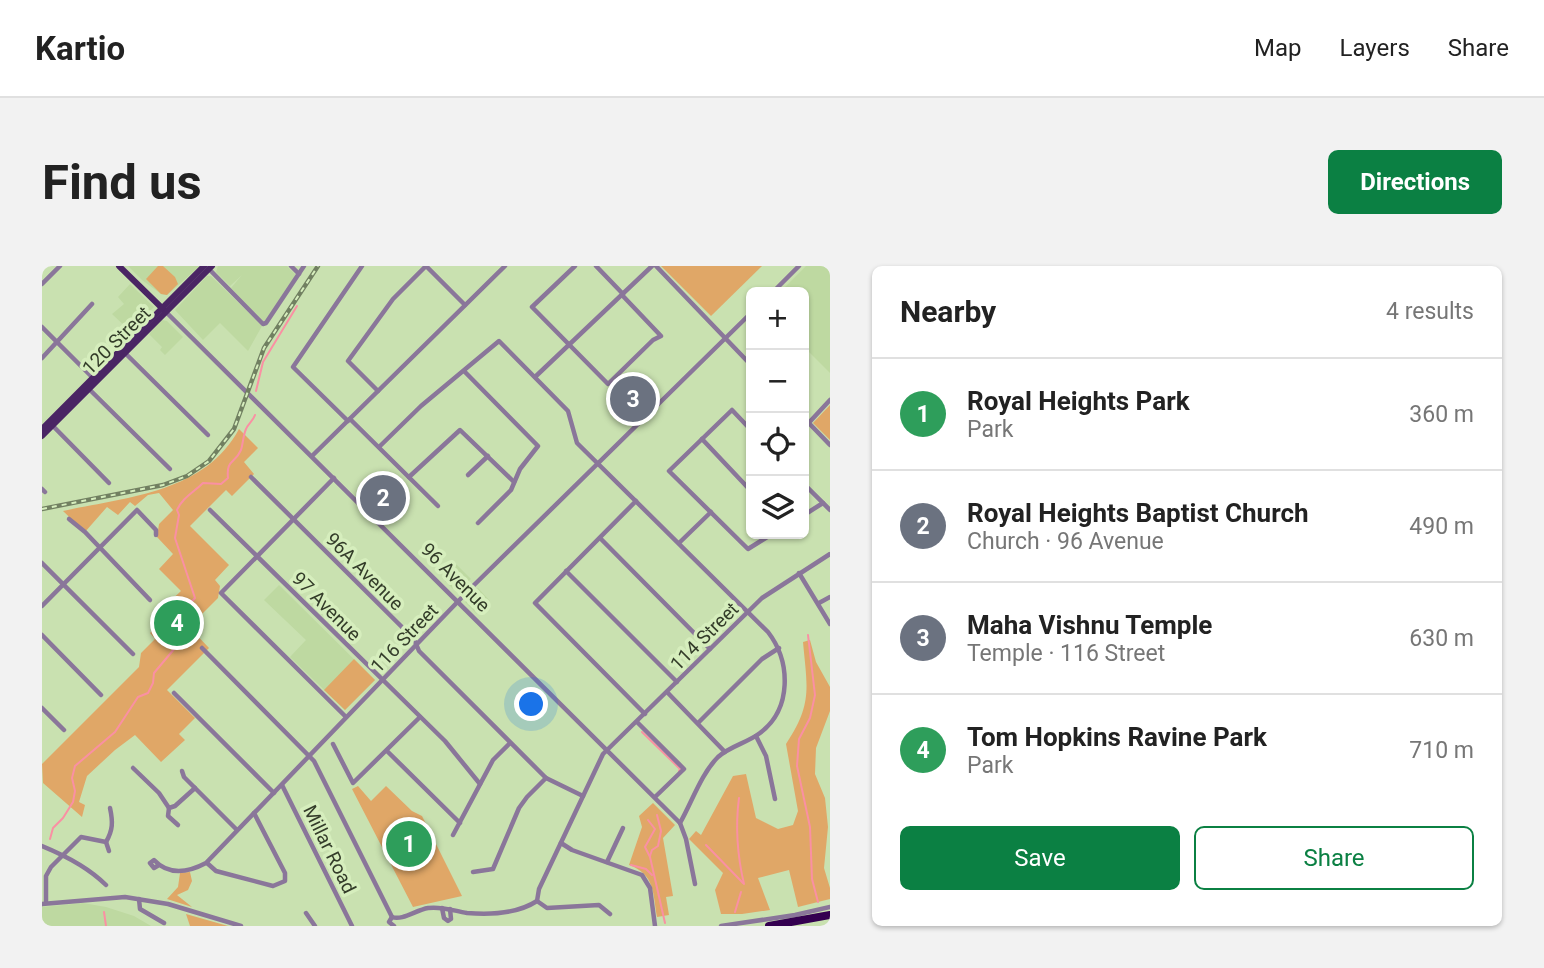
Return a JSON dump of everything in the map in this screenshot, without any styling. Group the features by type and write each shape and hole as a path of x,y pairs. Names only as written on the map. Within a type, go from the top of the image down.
{"highway":[{"path":"769,926 830,917"},
{"path":"798,926 830,917"}],"main road":[{"name":"96 Avenue","path":"120,266 164,310"},
{"name":"120 Street","path":"42,436 123,350 208,267"},
{"name":"120 Street","path":"87,387 92,377 123,350"},
{"name":"120 Street","path":"42,429 51,424"}],"street":[{"path":"290,266 299,274"},
{"path":"208,267 263,324 304,266"},
{"path":"362,266 293,367 438,506"},
{"path":"378,391 348,361 393,299 426,266 465,305"},
{"path":"312,456 505,266"},
{"path":"575,266 532,307 608,384 661,336 596,266"},
{"path":"535,377 654,266 746,360"},
{"path":"778,287 799,266"},
{"path":"42,284 56,267"},
{"path":"42,358 92,304"},
{"name":"96 Avenue","path":"164,310 680,823"},
{"name":"116 Street","path":"206,863 416,644 746,318"},
{"path":"42,327 92,377"},
{"path":"379,447 421,406 499,341 570,413 575,438 598,463 768,632 779,648 785,674 783,702 775,718 756,736 725,752 711,767 680,823 695,884"},
{"path":"123,350 208,435"},
{"path":"630,350 637,356"},
{"path":"464,371 538,446 522,466 511,490 478,523"},
{"path":"87,387 170,469"},
{"path":"830,400 809,424 830,445"},
{"path":"746,425 732,410 669,471 748,549 764,539"},
{"path":"51,424 109,483"},
{"path":"409,477 460,430 514,482"},
{"path":"702,439 746,486"},
{"path":"468,475 488,456"},
{"name":"96A Avenue","path":"251,477 414,639 419,651 510,743 547,778 583,796"},
{"path":"334,478 221,593 346,717"},
{"path":"809,489 830,510"},
{"path":"636,501 535,603 645,714"},
{"path":"809,512 823,503"},
{"path":"42,606 136,510 156,530 156,536"},
{"name":"97 Avenue","path":"210,510 445,741 480,784"},
{"path":"679,543 711,512"},
{"path":"69,519 150,600"},
{"path":"600,538 710,649"},
{"name":"114 Street","path":"537,901 539,889 600,758 768,593 830,554"},
{"path":"42,563 133,654"},
{"path":"566,571 677,682"},
{"path":"799,573 830,624"},
{"path":"819,603 830,597"},
{"path":"42,635 101,695"},
{"path":"202,648 309,756 392,917 398,919 417,911 443,908 473,913 513,912 537,901 547,908 599,905 610,914"},
{"path":"698,723 762,659 779,648"},
{"path":"667,692 725,752"},
{"path":"174,693 274,793"},
{"path":"42,708 64,730"},
{"path":"333,744 353,783 420,717"},
{"path":"637,722 684,769 655,797"},
{"path":"756,736 766,756 775,799"},
{"path":"453,835 493,760 510,743"},
{"path":"387,751 460,823"},
{"path":"133,768 159,793 169,808 168,816 178,825"},
{"path":"182,771 237,830"},
{"path":"473,873 493,869 519,808 547,778"},
{"name":"Millar Road","path":"282,785 352,926"},
{"path":"169,808 195,788"},
{"path":"109,851 106,842 113,822 110,808"},
{"path":"159,865 175,871 187,871 206,863 216,871 273,886 283,882 285,873 254,813"},
{"path":"607,862 623,828"},
{"path":"106,842 81,837 46,876 44,904 83,899 139,899 168,904 242,926"},
{"path":"561,843 572,850 638,872 646,878 655,926"},
{"path":"42,846 64,856 106,885"},
{"path":"139,899 140,909 164,923"},
{"path":"721,926 830,907"},
{"path":"443,908 444,918 448,921 451,919 450,909"},
{"path":"306,913 315,926"},
{"path":"392,917 389,922 395,926 398,919"}],"shaded area":[{"path":"128,266 200,266 167,295 161,294 142,280"},
{"path":"158,266 163,266 175,277 178,284 167,295 161,294 146,279"},
{"path":"218,266 287,266 296,275 263,321 231,288 242,275 230,286 216,272"},
{"path":"661,266 762,266 711,316"},
{"path":"806,266 830,266 830,373 809,352 809,287 785,287"},
{"path":"207,276 211,276 262,326 248,351 220,323 203,340 175,310"},
{"path":"130,284 154,307 130,331 112,314 124,304 118,297"},
{"path":"162,320 167,321 183,337 165,355 160,350 162,347 149,334"},
{"path":"830,405 830,440 813,423"},
{"path":"239,429 258,448 244,462 254,474 232,496 226,490 190,526 229,565 215,580 220,586 218,598 189,627 209,648 167,690 195,718 179,734 185,740 161,762 135,735 115,750 87,776 79,802 85,805 82,817 43,783 42,764 139,667 141,653 155,639 150,633 165,618 166,605 181,591 159,569 173,554 157,537 159,524 173,510 159,493 148,495 135,506 130,502 118,515 107,507 85,532 63,511 137,496 185,479 206,467 224,450"},
{"path":"456,564 471,579 456,592 442,578"},
{"path":"279,585 375,680 345,710 290,657 306,640 264,600"},
{"path":"478,588 490,601 477,614 465,602"},
{"path":"810,640 816,662 830,687 830,711 816,748 815,774 825,798 828,827 824,868 830,899 798,907 789,870 758,878 770,910 721,914 715,890 723,873 689,839 696,831 701,835 733,776 746,774 756,818 778,829 793,825 798,811 786,744 801,718 804,706 806,684 803,642"},
{"path":"354,659 375,680 345,710 324,690"},
{"path":"358,786 371,801 386,786 412,811 422,816 462,896 413,907 352,789"},
{"path":"653,803 675,825 663,838 673,896 666,897 669,915 657,917 648,879 638,869 629,865 642,827 639,816"},
{"path":"190,872 192,881 188,890 177,895 192,907 167,899 178,887 180,873"},
{"path":"42,899 43,907 83,903 106,907 134,916 151,926 42,926"},
{"path":"186,914 228,926 190,926"}],"waterway":[{"path":"256,391 263,362 297,306"},
{"path":"50,839 53,828 73,802 75,791 72,778 75,766 115,732 138,697 148,693 154,673 183,642 183,621 188,613 186,608 195,598 175,538 179,515 177,510 203,483 221,484 228,478 230,464 241,450 246,429 255,415"},
{"path":"808,635 815,695 810,718 799,739 797,766 810,827 812,879 818,902"},
{"path":"642,732 680,769 679,771"},
{"path":"739,798 737,841 744,884"},
{"path":"650,856 652,850 658,846 661,831 657,815"},
{"path":"648,820 655,829 645,847 650,857 665,923"},
{"path":"706,845 743,883"},
{"path":"631,865 646,869 652,875"},
{"path":"735,912 741,892"},
{"path":"104,912 106,926"}],"railway":[{"path":"42,509 163,485 187,476 209,461 234,429 264,348 318,266"}],"place":[{"name":"Maha Vishnu Temple","path":"633,399"},
{"name":"Royal Heights Baptist Church","path":"383,498"},
{"name":"Tom Hopkins Ravine Park","path":"177,623"},
{"name":"Royal Heights Park","path":"409,844"}]}
